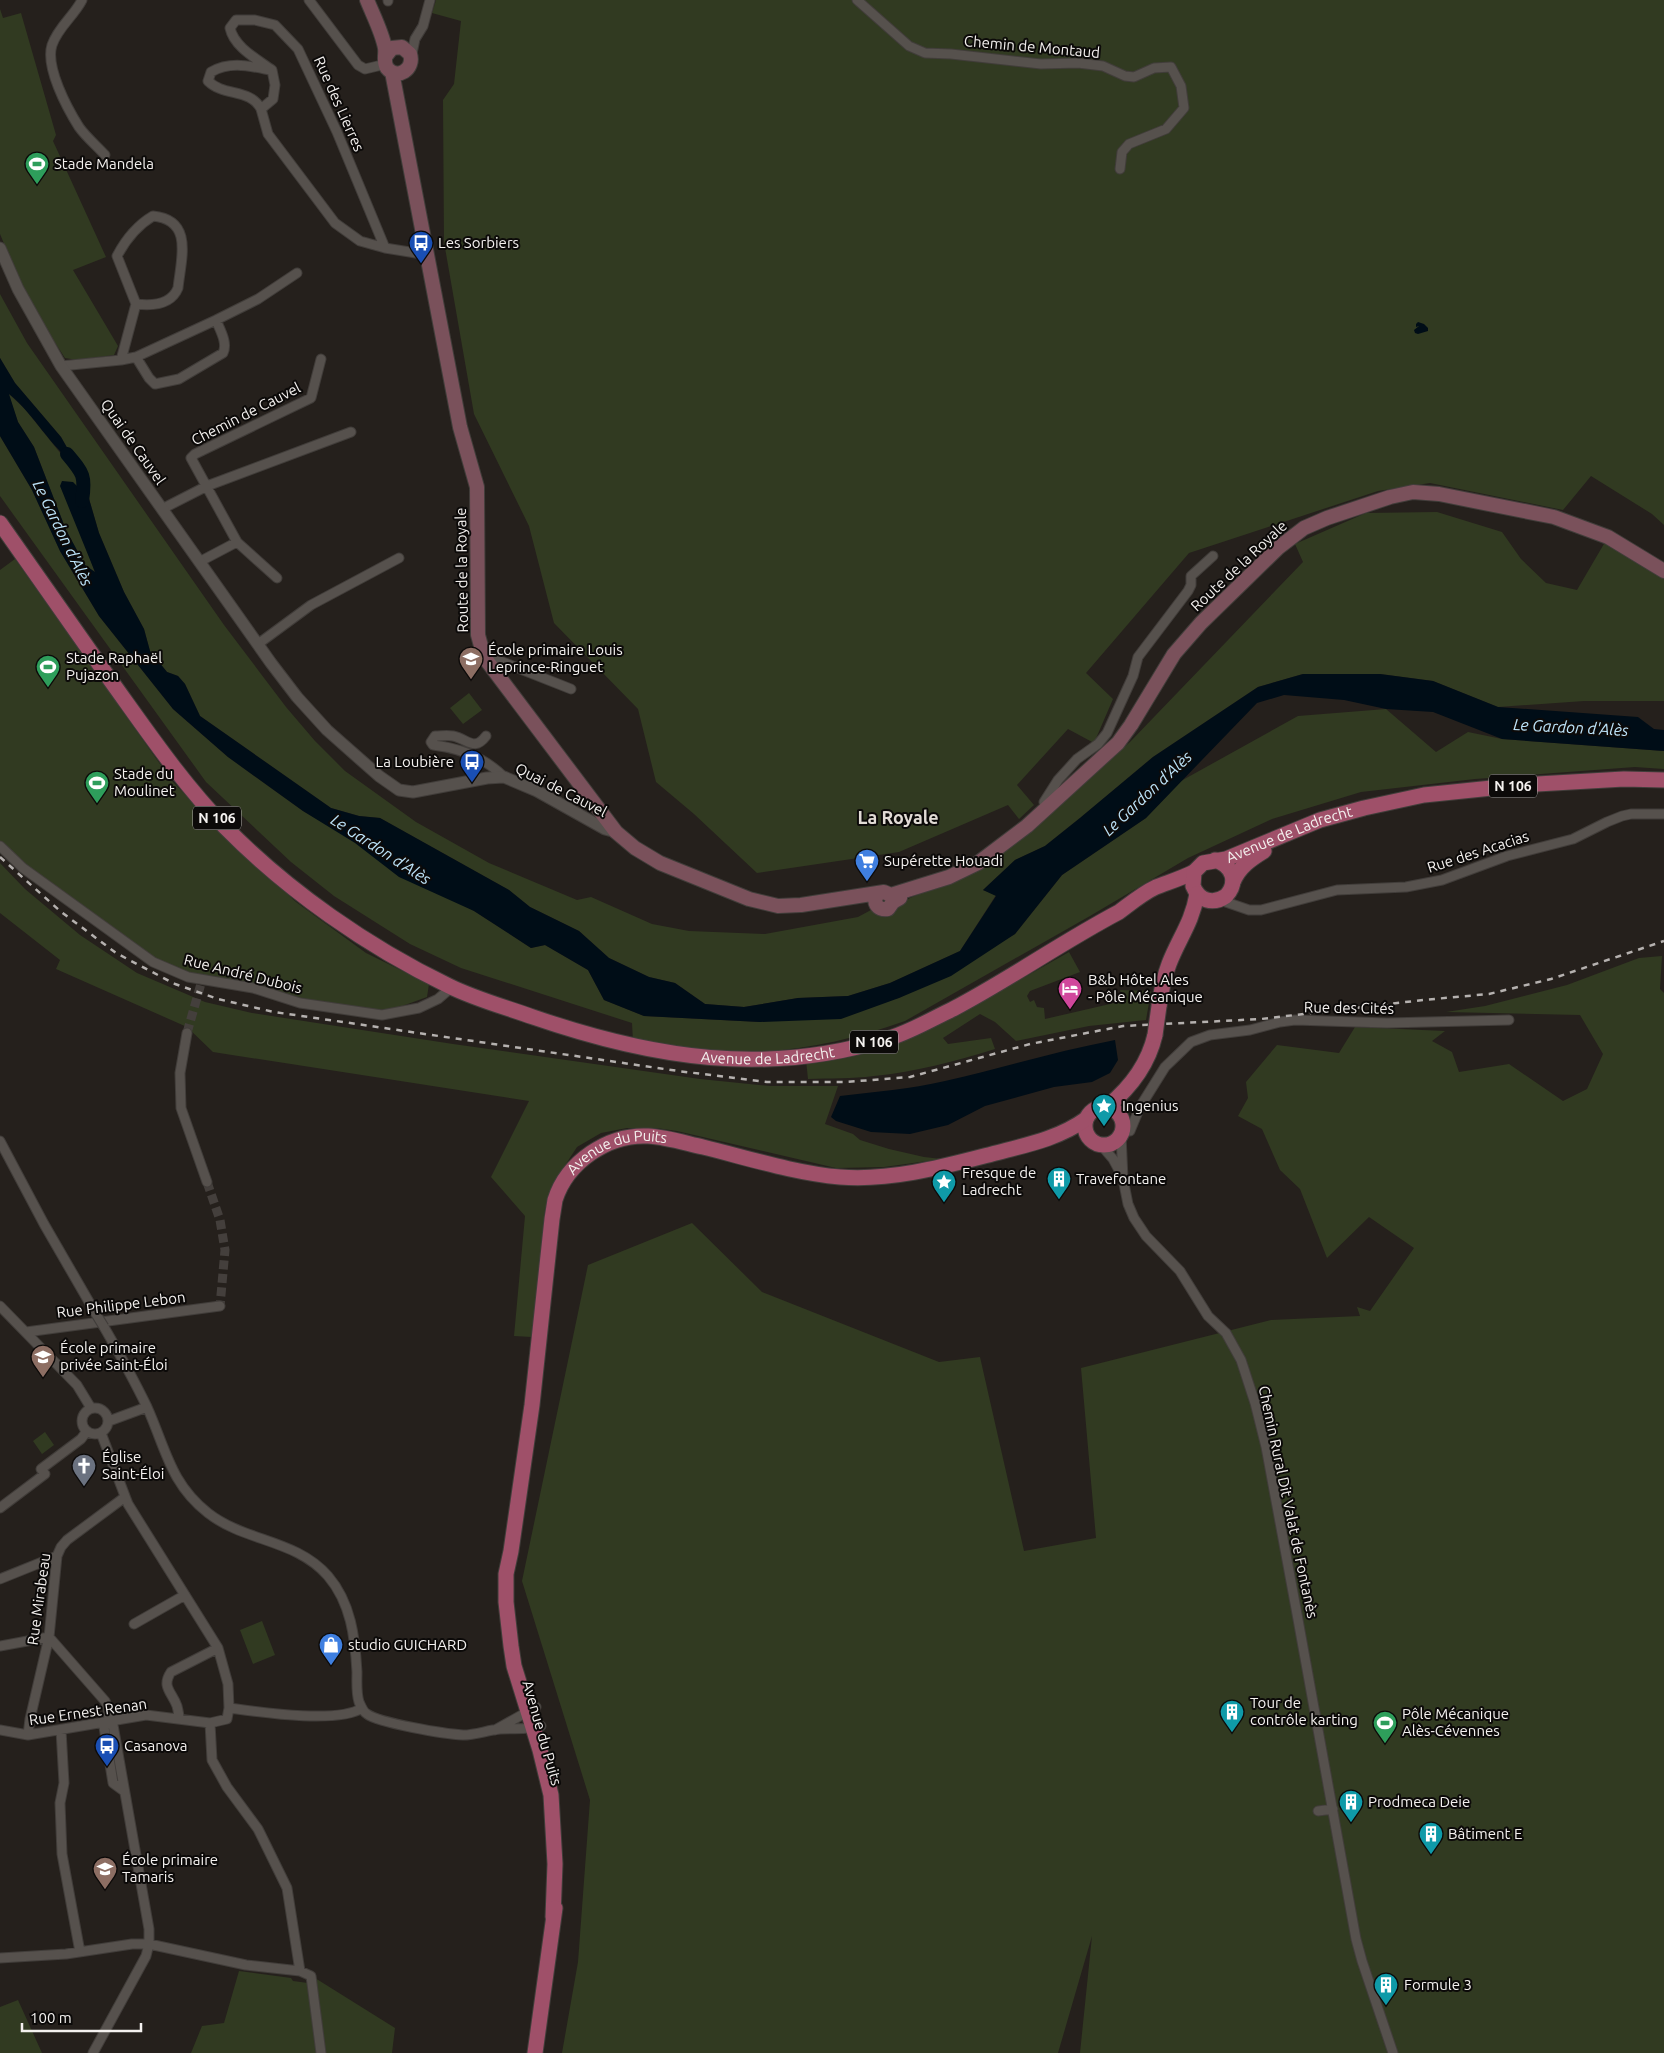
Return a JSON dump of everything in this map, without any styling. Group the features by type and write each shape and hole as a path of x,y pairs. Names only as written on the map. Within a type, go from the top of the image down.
{"main road":[{"name":"Route de la Royale","path":"367,0 382,38 397,60 398,104 460,427 477,487 478,635 484,657 616,832 635,848 660,863 749,899 778,906 801,905 854,896 885,898 925,885 978,863 1046,809 1109,753 1126,734 1174,654 1201,623 1278,548 1304,528 1327,518 1390,497 1414,492 1439,494 1554,517 1608,536 1664,571"},
{"name":"N 106","path":"0,523 140,721 204,804 227,829 268,867 331,916 389,955 452,987"},
{"name":"Avenue de Ladrecht","path":"1215,860 1226,859 1240,854 1320,820 1364,808 1424,796 1521,785 1605,780 1664,780"},
{"name":"Avenue de Ladrecht","path":"1225,894 1236,874 1251,859 1319,825 1364,808"},
{"path":"1188,926 1225,894 1230,870 1226,865 1215,860 1203,863 1194,872 1192,881 1196,892 1207,901 1225,894"},
{"name":"Avenue de Ladrecht","path":"452,987 567,1029 621,1044 709,1059 792,1058 857,1047 893,1037 930,1021 974,998 1119,912 1134,900 1157,887 1194,872"},
{"name":"Avenue de Ladrecht","path":"1119,912 1165,892 1182,890 1196,892"},
{"path":"1137,1076 1108,1106 1094,1109 1086,1119 1085,1129 1096,1142 1110,1144 1122,1129 1124,1106 1137,1076 1151,1053 1162,990 1169,964 1188,926 1196,892"},
{"path":"1108,1106 1118,1113 1122,1129"},
{"name":"Avenue du Puits","path":"535,2053 553,1916 558,1899 562,1864 562,1812 550,1753 537,1727 532,1709 514,1626 511,1551 532,1405 556,1200 572,1169 604,1145 623,1138 647,1136 679,1141 790,1168 840,1177 889,1176 919,1172 1045,1141 1071,1129 1086,1119"},
{"name":"Avenue du Puits","path":"1045,1141 1096,1142"}],"street":[{"path":"82,0 57,34 52,46 51,57 55,77 65,103 80,128 105,155"},
{"path":"309,0 358,65 366,69 397,60 415,39 423,26 430,0"},
{"name":"Chemin de Montaud","path":"857,0 909,46 925,53 1041,64 1078,63 1103,66 1125,76 1134,77 1154,68 1171,67 1181,86 1184,108 1166,129 1129,144 1122,152 1120,169"},
{"name":"Rue des Lierres","path":"272,70 239,46 232,37 230,28 236,20 255,20 275,25 298,50 337,132 385,248"},
{"path":"397,60 415,39"},
{"path":"261,109 274,99 275,85 272,70 236,64 220,67 211,72 208,81 216,88 252,98 257,102 261,109 268,134 335,224 360,241 385,248 428,254"},
{"path":"120,360 136,304 117,256 124,242 141,223 152,216 161,217 176,225 182,239 178,288 176,294 169,300 151,306 136,304"},
{"name":"Quai de Cauvel","path":"0,248 18,289 61,366 258,644 314,716 379,776 399,790 413,792 487,778 504,777 528,786 605,829 616,832"},
{"path":"61,366 136,357 258,299 297,273"},
{"path":"136,357 155,384 179,379 223,354 226,348 216,320"},
{"name":"Chemin de Cauvel","path":"277,578 236,542 191,458 311,398 321,359"},
{"path":"162,509 207,486 351,432"},
{"path":"199,562 236,542"},
{"path":"1046,809 1044,802 1058,780 1077,759 1098,744 1107,733 1133,676 1138,657 1188,591 1191,585 1191,576 1213,556"},
{"path":"258,644 311,606 399,558"},
{"path":"484,657 495,659 572,689"},
{"path":"486,736 481,743 476,745 453,736 435,736 431,742 433,745 458,748 498,771 504,777"},
{"name":"Rue des Acacias","path":"1225,894 1239,906 1249,910 1261,910 1337,890 1406,887 1442,880 1523,850 1573,839 1622,816 1631,814 1664,814"},
{"name":"Rue André Dubois","path":"0,846 23,868 153,962 188,977 253,988 300,1003 382,1015 418,1008 438,999 452,987"},
{"path":"1225,894 1239,906"},
{"name":"Rue des Cités","path":"1122,1129 1130,1131 1140,1107 1165,1067 1191,1042 1210,1035 1250,1030 1295,1020 1387,1023 1510,1020"},
{"path":"187,1033 180,1073 181,1108 207,1182"},
{"name":"Chemin Rural Dit Valat de Fontanès","path":"1122,1129 1123,1179 1128,1204 1134,1218 1146,1236 1180,1271 1208,1316 1226,1333 1249,1382 1266,1447 1359,1952 1394,2053"},
{"path":"0,1141 44,1224 104,1327 147,1407 175,1476 188,1495 215,1518 234,1529 283,1545 310,1559 336,1586 342,1596 351,1623 359,1700 366,1714 383,1722 452,1734 478,1734 494,1730 537,1727"},
{"name":"Chemin Rural Dit Valat de Fontanès","path":"1096,1142 1113,1159 1123,1179"},
{"path":"0,1306 4,1315 26,1332 77,1385 91,1408"},
{"name":"Rue Philippe Lebon","path":"26,1332 220,1306"},
{"path":"96,1407 105,1411 109,1421 108,1426 101,1433 96,1434 87,1431 82,1425 82,1417 91,1408 96,1407"},
{"path":"109,1421 147,1407"},
{"path":"0,1508 45,1474 41,1469 81,1439 87,1431"},
{"path":"101,1433 125,1497 218,1648 228,1684 229,1708 227,1719 210,1723 212,1760 227,1787 258,1829 287,1888 300,1971"},
{"name":"Rue Mirabeau","path":"28,1735 30,1719 50,1637 57,1556 61,1547 68,1540 125,1497"},
{"path":"0,1579 57,1556"},
{"path":"134,1624 185,1595"},
{"path":"0,1646 50,1637 105,1701 108,1708 109,1721 113,1726 149,1929 149,1944 146,1956 93,2053"},
{"path":"179,1718 177,1706 167,1687 167,1679 171,1672 218,1648"},
{"path":"229,1708 278,1714 312,1715 356,1713 362,1708"},
{"path":"494,1730 532,1709"},
{"name":"Rue Ernest Renan","path":"0,1730 28,1735 146,1715 210,1723"},
{"path":"61,1730 64,1783 60,1804 62,1854 80,1952"},
{"path":"1318,1811 1333,1809"},
{"path":"0,1958 80,1952 132,1944 149,1944 246,1965 300,1971 311,1976 321,2053"}],"green space":[{"path":"436,0 1664,0 1664,525 1652,514 1591,476 1563,510 1430,483 1378,491 1189,553 1086,673 1113,699 1094,743 1068,729 1017,785 1034,805 1019,819 1008,805 899,852 757,873 694,814 656,782 638,709 554,623 529,526 474,414 444,242 443,100 454,84 461,21 432,13"},
{"name":"Stade Mandela","path":"0,9 3,18 21,13 56,135 53,141 106,257 73,270 118,346 114,355 77,360 65,358 23,289 0,234"},
{"path":"0,294 27,343 224,625 286,707 315,741 345,771 416,822 489,863 577,900 591,897 652,924 689,931 765,934 858,917 871,910 880,915 910,898 969,873 1032,829 1130,742 1303,562 1295,544 1366,513 1437,512 1502,532 1521,559 1546,583 1577,590 1608,537 1664,571 1664,701 1584,701 1498,707 1433,681 1380,674 1303,674 1258,687 1153,757 1045,846 1015,860 983,890 996,895 960,951 890,983 848,996 798,998 744,1007 705,1004 675,983 649,977 609,958 579,931 530,907 509,890 380,818 359,816 331,808 200,716 185,684 178,676 167,672 150,651 144,629 124,592 99,533 85,485 85,543 95,573 85,565 66,530 34,447 18,422 8,393 25,409 61,454 77,465 61,437 15,383 0,358"},
{"path":"0,436 32,490 60,551 99,616 173,709 228,757 303,811 474,911 531,948 545,945 588,970 604,1000 644,1016 760,1022 899,998 1015,934 1062,875 1146,818 1181,781 1298,716 1386,709 1436,752 1468,732 1502,739 1664,751 1664,769 1635,767 1475,779 1361,792 1272,819 1188,858 905,1021 850,1038 774,1051 709,1051 633,1041 632,1023 461,968 410,944 334,896 291,862 206,782 0,496"},
{"name":"Stade du Moulinet","path":"15,559 172,781 296,902 366,953 429,984 427,997 394,1009 378,1010 294,997 264,985 180,971 142,951 28,867 0,841 0,570"},
{"path":"469,693 482,710 463,724 450,708"},
{"path":"0,863 25,889 80,935 137,973 205,1002 252,1013 700,1079 770,1086 838,1086 825,1124 853,1134 860,1140 889,1149 942,1159 884,1167 836,1168 677,1131 656,1128 627,1128 601,1133 577,1147 560,1173 545,1209 532,1337 514,1336 525,1216 491,1177 529,1101 213,1052 187,1027 56,969 60,960 0,913"},
{"path":"1069,952 1080,972 1030,991 1027,996 1030,1002 1034,1000 1037,1007 1044,1008 1045,1019 1123,1001 1120,990 1151,991 1146,1020 1089,1026 1016,1041 995,1022 980,1014 943,1038 948,1044 991,1038 995,1049 951,1062 905,1072 858,1078 808,1079 806,1060 975,1005"},
{"path":"1662,956 1660,989 1664,993 1664,2053 1080,2053 1092,1936 1058,2053 562,2053 578,1962 590,1800 522,1581 588,1265 692,1223 762,1292 939,1362 980,1357 1024,1551 1096,1538 1081,1368 1271,1320 1360,1316 1357,1307 1370,1311 1414,1248 1369,1217 1327,1258 1300,1189 1280,1170 1262,1129 1238,1116 1248,1098 1246,1082 1277,1045 1339,1053 1355,1027 1445,1031 1432,1041 1452,1052 1459,1072 1509,1064 1563,1101 1587,1089 1603,1054 1580,1015 1446,1012 1485,1006 1567,985 1639,958"},
{"path":"45,1432 54,1445 42,1454 33,1441"},
{"path":"262,1621 275,1655 253,1664 240,1630"},
{"path":"239,1971 291,1978 293,1981 308,1983 318,2053 191,2053 202,2026 224,2023"},
{"path":"315,1978 395,2028 392,2053 325,2053"},
{"path":"18,2000 42,2053 0,2053 0,2007"}],"water":[{"path":"1418,322 1424,324 1428,331 1415,333 1414,330 1419,326 1416,327"},
{"path":"0,358 15,383 61,437 78,467 59,450 27,411 9,394 18,422 34,447 66,530 85,565 95,572 60,486 62,481 73,482 80,489 85,485 99,533 124,592 144,629 150,651 167,672 178,676 185,684 200,716 331,808 359,816 380,818 509,890 530,907 579,931 609,958 649,977 675,983 705,1004 744,1007 798,998 848,996 890,983 960,951 996,896 983,890 1015,860 1045,846 1153,757 1258,687 1303,674 1380,674 1433,681 1498,707 1638,717 1654,729 1664,730 1664,751 1502,739 1433,712 1386,709 1344,700 1284,695 1257,703 1146,818 1062,875 1015,934 951,976 899,998 841,1019 760,1022 644,1016 604,1000 588,970 545,945 531,948 474,911 399,877 355,843 303,811 228,757 173,709 99,616 60,551 32,490 0,436"},
{"path":"1115,1040 1118,1060 1110,1073 1092,1082 1054,1087 985,1106 948,1125 910,1134 871,1132 836,1121 831,1117 840,1096 932,1084"}],"waterway":[{"name":"Le Gardon d'Alès","path":"67,454 82,475 84,486 82,501"}],"tunnel":[{"path":"187,1033 202,980"},
{"path":"207,1182 220,1220 225,1250 220,1306"}],"railway":[{"path":"0,857 60,911 116,953 175,984 218,999 274,1012 678,1071 767,1082 846,1082 910,1077 1030,1044 1123,1026 1261,1019 1489,994 1551,979 1664,941"}],"place":[{"name":"Stade Mandela","path":"37,185"},
{"name":"Les Sorbiers","path":"421,264"},
{"name":"École primaire Louis Leprince-Ringuet","path":"471,680"},
{"name":"Stade Raphaël Pujazon","path":"48,688"},
{"name":"La Loubière","path":"472,783"},
{"name":"Stade du Moulinet","path":"97,804"},
{"name":"Supérette Houadi","path":"867,882"},
{"name":"B&b Hôtel Ales - Pôle Mécanique","path":"1070,1010"},
{"name":"Ingenius","path":"1104,1127"},
{"name":"Travefontane","path":"1059,1200"},
{"name":"Fresque de Ladrecht","path":"944,1203"},
{"name":"École primaire privée Saint-Éloi","path":"43,1378"},
{"name":"Église Saint-Éloi","path":"84,1487"},
{"name":"studio GUICHARD","path":"331,1666"},
{"name":"Tour de contrôle karting","path":"1232,1733"},
{"name":"Pôle Mécanique Alès-Cévennes","path":"1385,1744"},
{"name":"Casanova","path":"107,1767"},
{"name":"Prodmeca Deie","path":"1351,1823"},
{"name":"Bâtiment E","path":"1431,1855"},
{"name":"École primaire Tamaris","path":"105,1890"},
{"name":"Formule 3","path":"1386,2006"}],"district":[{"name":"La Royale","path":"898,818"}]}
